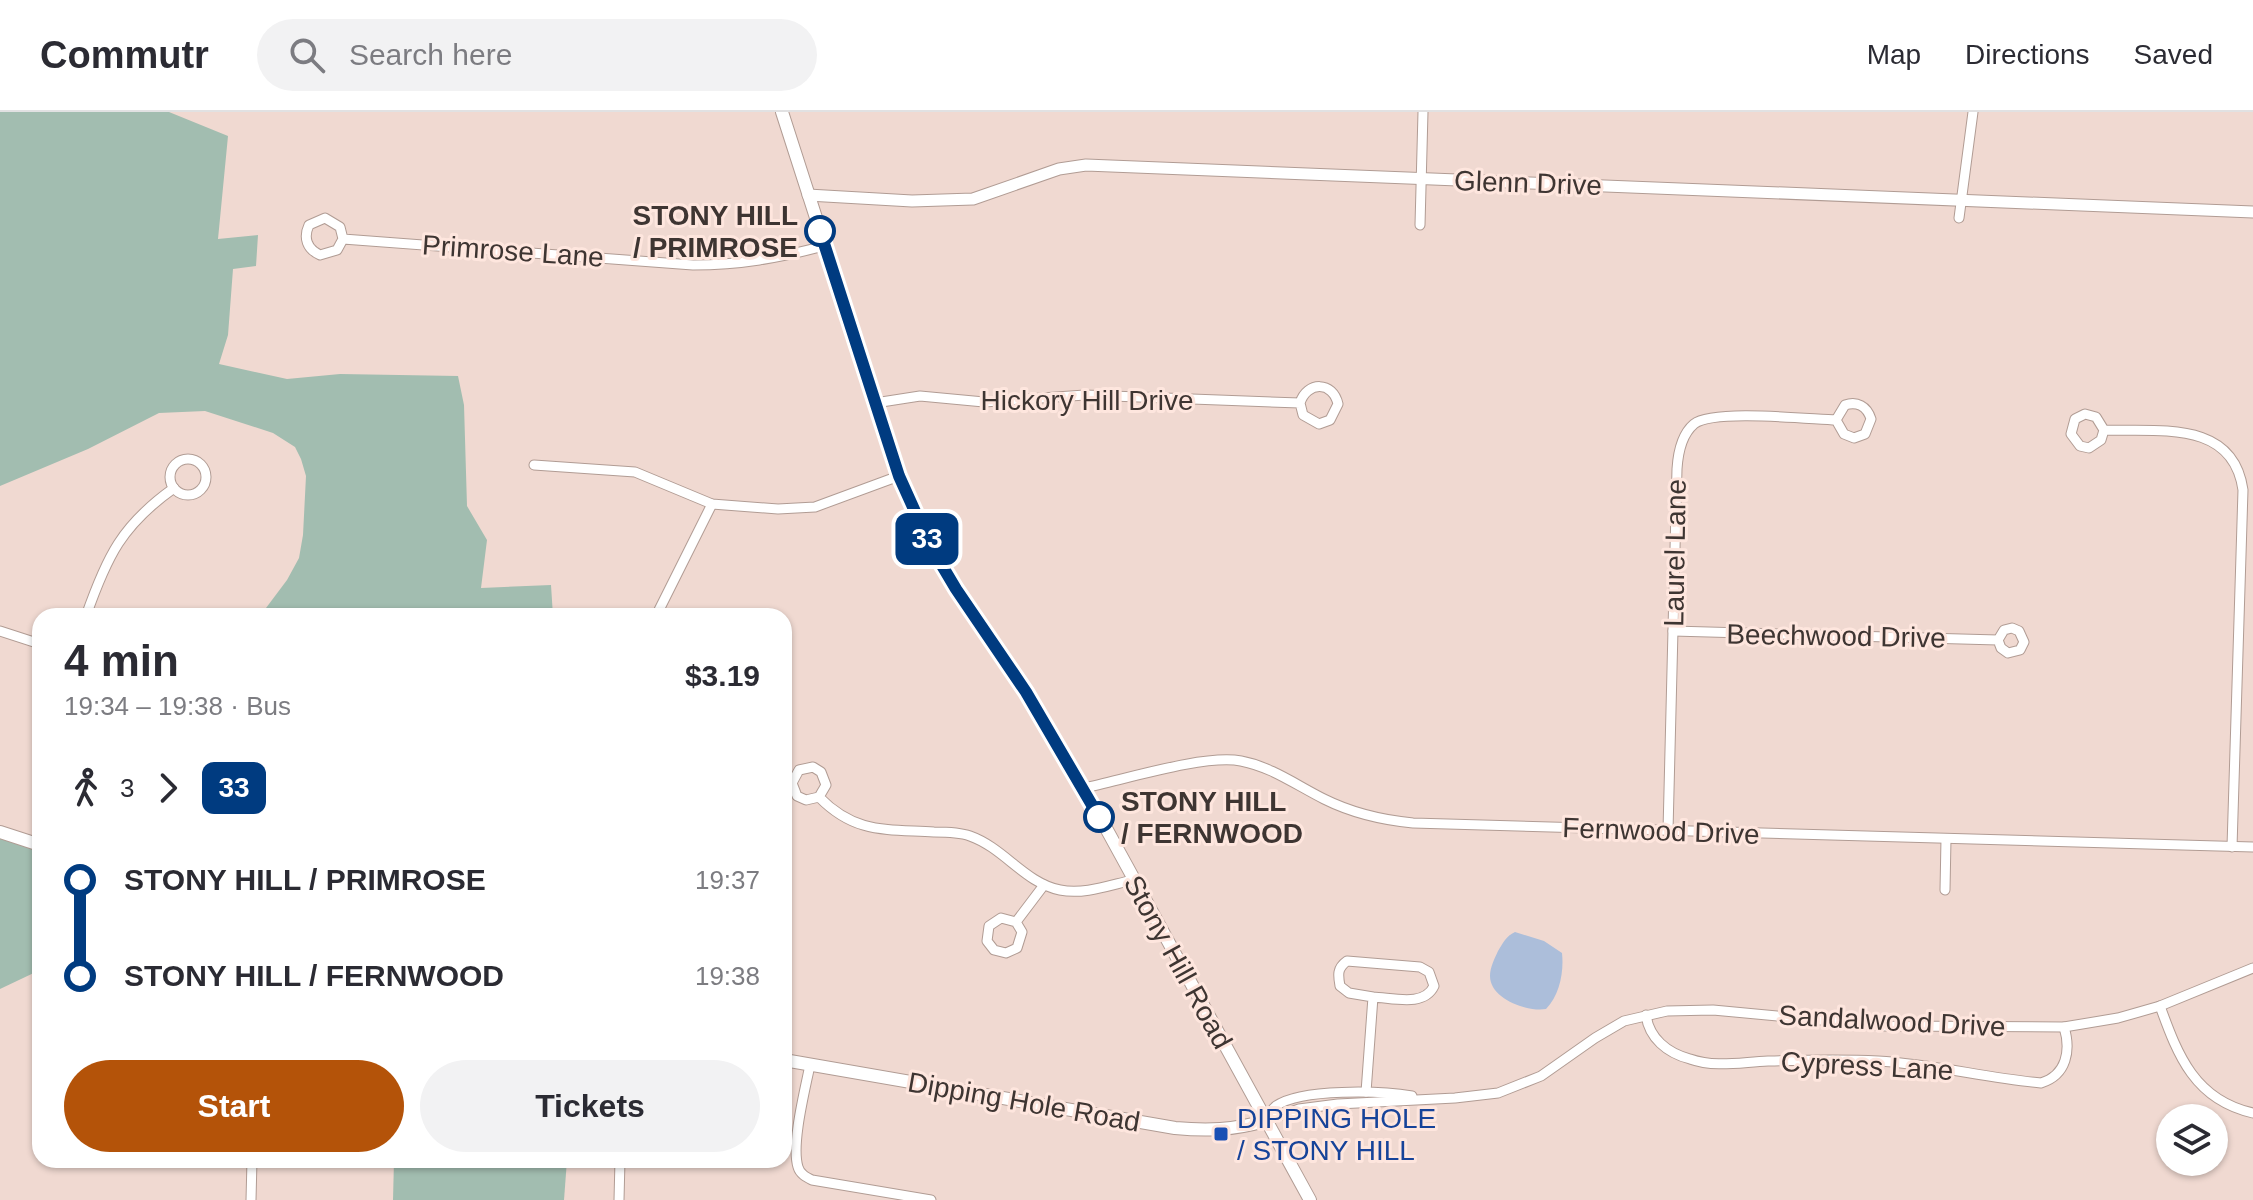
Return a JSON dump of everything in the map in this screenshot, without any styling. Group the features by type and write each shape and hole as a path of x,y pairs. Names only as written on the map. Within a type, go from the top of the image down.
{"main road":[{"name":"Stony Hill Road","path":"782,112 899,476 931,547 1026,692 1084,788 1310,1200"},
{"path":"0,832 32,842"},
{"name":"Dipping Hole Road","path":"792,1062 1175,1128 1215,1132 1236,1130 1265,1121"}],"street":[{"path":"1420,225 1423,112"},
{"path":"1959,218 1973,112"},
{"name":"Glenn Drive","path":"808,195 912,201 973,199 1059,169 1086,165 2253,212"},
{"name":"Primrose Lane","path":"325,218 340,227 343,239 337,250 320,255 310,248 305,237 313,221 325,218"},
{"name":"Primrose Lane","path":"343,239 728,265 767,261 824,246"},
{"name":"Hickory Hill Drive","path":"1316,386 1329,388 1338,404 1330,420 1319,424 1307,420 1300,410 1300,403 1305,392 1316,386"},
{"name":"Hickory Hill Drive","path":"875,403 920,396 984,402 1085,395 1300,403"},
{"name":"Laurel Lane","path":"1668,831 1678,454 1689,429 1704,418 1836,420"},
{"path":"2104,430 2202,436 2221,445 2239,471 2243,490 2232,847"},
{"path":"534,465 635,472 712,504 797,510 815,507 899,476"},
{"path":"89,608 104,566 118,543 142,512 174,488"},
{"path":"660,608 712,504"},
{"path":"0,631 32,641"},
{"name":"Beechwood Drive","path":"1673,631 1998,640"},
{"name":"Fernwood Drive","path":"1084,788 1211,761 1238,761 1279,773 1350,810 1391,820 1440,824 2253,847"},
{"path":"819,797 843,818 868,828 970,836 987,844 1044,885 1061,891 1082,891 1133,880"},
{"path":"1945,890 1946,839"},
{"path":"1016,922 1044,885"},
{"path":"1001,918 1016,922 1022,932 1017,948 1006,953 994,950 987,941 989,926 1001,918"},
{"path":"1347,961 1420,967 1429,972 1434,986 1430,995 1422,999 1373,997 1349,993 1340,986 1338,974 1341,965 1347,961"},
{"name":"Sandalwood Drive","path":"1427,1098 1482,1096 1524,1085 1624,1021 1646,1015 1697,1009 1885,1026 2064,1027 2118,1018 2160,1006 2253,968"},
{"path":"1366,1092 1373,997"},
{"path":"2160,1006 2182,1060 2195,1081 2227,1103 2253,1113"},
{"name":"Cypress Lane","path":"1646,1015 1651,1034 1665,1047 1688,1059 1714,1065 1810,1060 1879,1061 2041,1083 2051,1080 2065,1060 2069,1046 2064,1027"},
{"path":"810,1065 797,1151 802,1175 812,1180 931,1200"},
{"path":"1265,1121 1276,1106 1291,1100 1332,1093 1366,1092 1427,1098"},
{"path":"1265,1121 1299,1109 1427,1098"},
{"path":"251,1200 252,1168"},
{"path":"619,1200 620,1168"}],"green space":[{"path":"0,112 169,112 228,136 218,239 258,235 256,266 233,269 228,335 219,364 287,379 340,374 458,376 464,405 467,506 487,540 481,588 551,585 552,608 266,608 299,558 306,476 301,459 295,447 273,433 205,411 159,413 88,449 0,486"},
{"path":"0,833 32,844 32,974 0,989"},
{"path":"394,1168 566,1168 564,1200 393,1200"}],"water":[{"path":"1515,932 1544,941 1562,953 1560,982 1555,997 1546,1009 1511,1002 1492,984 1490,973 1495,957 1505,940"}],"bus line":[{"name":"33","path":"820,231 899,476 931,547 1026,692 1099,817"}],"place":[{"name":"STONY HILL / PRIMROSE","path":"820,231"},
{"name":"STONY HILL / FERNWOOD","path":"1099,817"},
{"name":"DIPPING HOLE / STONY HILL","path":"1221,1134"}]}
